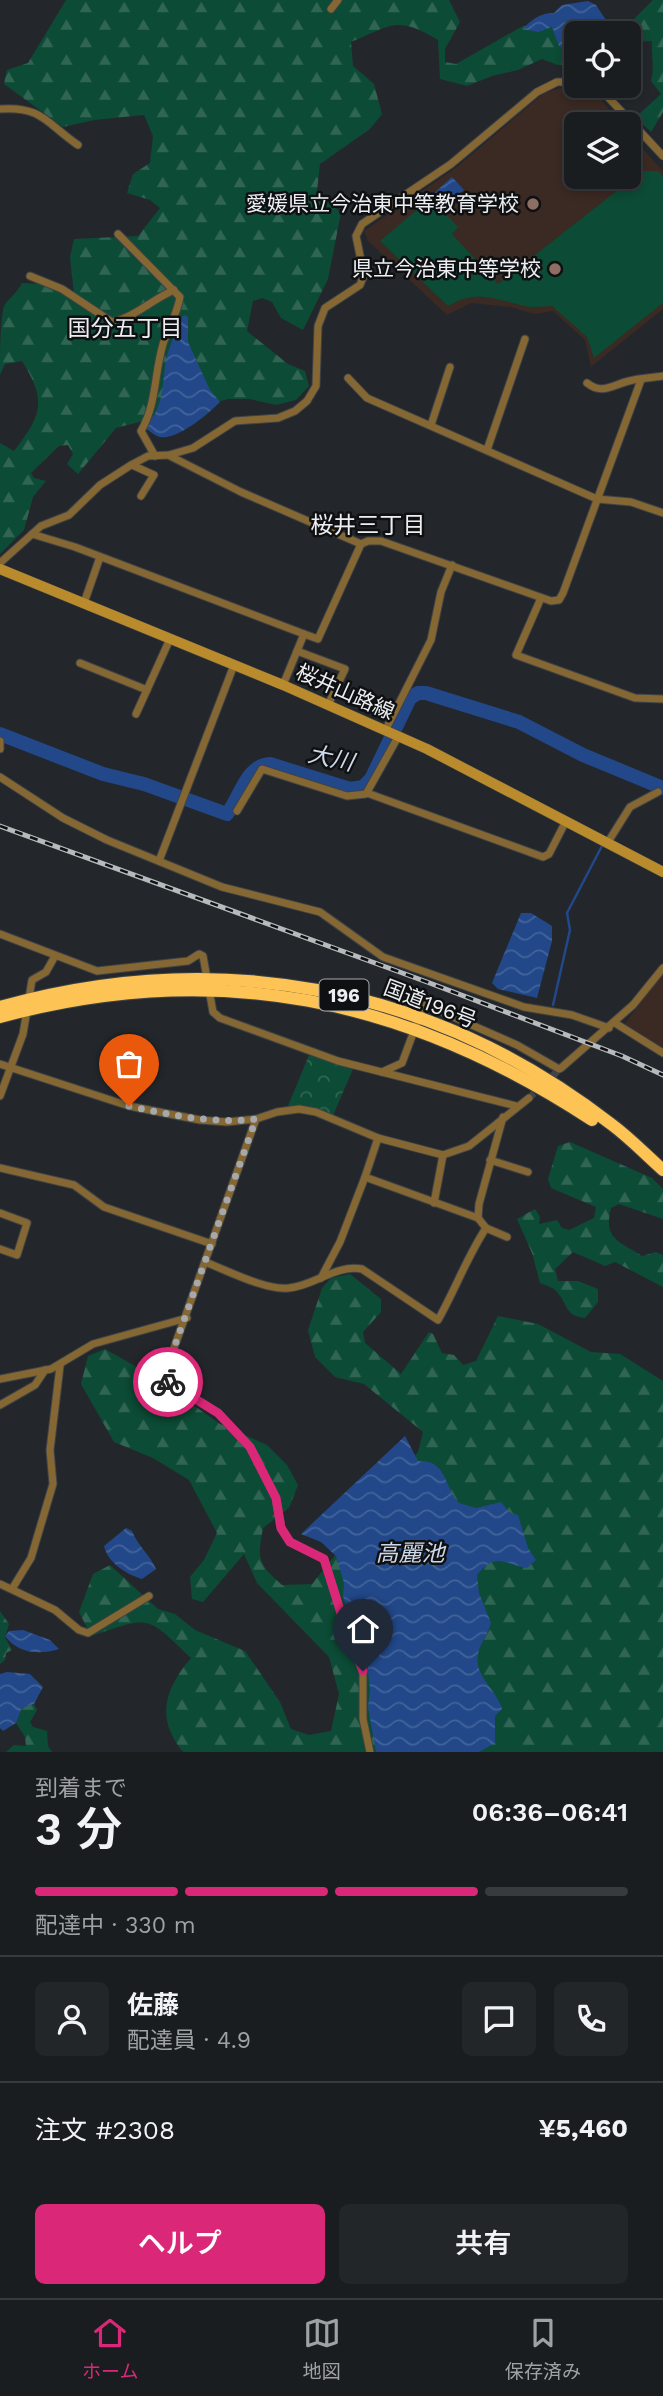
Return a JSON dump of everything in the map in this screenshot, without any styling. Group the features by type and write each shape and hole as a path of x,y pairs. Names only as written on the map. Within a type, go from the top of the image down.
{"highway":[{"name":"国道196号","path":"0,1007 207,984 317,1001 416,1022 582,1114 648,1157 663,1170"},
{"name":"国道196号","path":"0,1017 27,1004"}],"main road":[{"name":"桜井山路線","path":"0,569 328,705 398,737 663,872"}],"street":[{"path":"331,9 338,0"},
{"path":"0,563 41,526 69,515 100,485 132,465 210,440 234,421 278,418 295,411 307,401 316,387 318,326 325,308 360,285 364,275 356,236 362,223 451,164 537,92 557,82 564,82"},
{"path":"609,98 663,156"},
{"path":"0,109 23,107 38,113 78,145"},
{"path":"118,234 180,297 176,318 163,344 151,413 141,431 155,456"},
{"path":"30,276 62,289 112,322 123,320 146,303 174,290"},
{"path":"488,450 525,339"},
{"path":"431,425 450,367"},
{"path":"587,383 595,389 605,390 631,380 663,376"},
{"path":"348,378 367,398 597,499 631,502 663,513"},
{"path":"32,534 318,639 361,544 368,541 381,541 541,598 559,600 642,380"},
{"path":"169,455 241,492 361,544"},
{"path":"132,465 153,475 141,496"},
{"path":"84,603 100,557"},
{"path":"386,732 431,640 441,592 452,565"},
{"path":"541,598 516,655 635,698 663,699"},
{"path":"283,685 304,634"},
{"path":"136,714 170,639"},
{"path":"297,651 345,669 328,705"},
{"path":"80,663 147,690"},
{"path":"159,861 234,665"},
{"path":"367,793 398,737"},
{"path":"0,741 0,749"},
{"path":"237,810 262,769 347,796 367,793 542,858 549,854 566,821"},
{"path":"0,777 63,818 159,861 222,887 312,908 383,957 524,1007 612,1025 663,1053"},
{"path":"608,842 630,807 658,792"},
{"path":"0,934 97,971 188,961 199,954 206,959 212,1013 220,1018 309,1051 516,1106"},
{"path":"0,1096 23,1034 32,980 46,972 55,956"},
{"path":"382,1072 402,1063 424,1004 505,1039 560,1069 646,992 663,968"},
{"path":"0,1064 129,1106 167,1114 227,1122 299,1110 337,1120 377,1138 443,1155 469,1146 503,1116 529,1098"},
{"path":"478,1218 490,1160 503,1116"},
{"path":"256,1119 165,1380 218,1413 250,1447 276,1498 281,1528 290,1542 324,1559 345,1626 363,1671 363,1719 370,1752"},
{"path":"321,1278 340,1242 377,1138"},
{"path":"434,1203 443,1155"},
{"path":"490,1160 528,1172"},
{"path":"0,1168 74,1185 104,1207 212,1244"},
{"path":"365,1177 478,1218 486,1228 507,1237"},
{"path":"0,1213 27,1223 17,1255 0,1249"},
{"path":"205,1262 274,1287 289,1288 351,1267 362,1269 438,1320 459,1282 469,1254 486,1228"},
{"path":"0,1380 60,1366 93,1344 187,1318"},
{"path":"12,1589 31,1558 53,1484 50,1450 60,1366"},
{"path":"0,1405 34,1385 45,1370"},
{"path":"0,1584 55,1610 79,1630 88,1633 149,1596"}],"shaded area":[{"name":"愛媛県立今治東中等教育学校","path":"564,88 564,98 599,98 611,112 564,112 564,189 641,189 641,147 663,171 663,309 591,367 585,340 553,311 534,314 511,307 471,303 447,315 368,241 364,231 457,167 544,93"},
{"path":"663,972 663,1049 624,1025"}],"green space":[{"path":"66,0 449,0 460,22 445,49 445,62 456,64 523,26 564,24 564,65 542,59 518,70 467,86 440,79 438,40 413,27 394,25 351,42 353,66 374,84 382,114 370,129 320,164 317,191 341,213 328,279 303,330 281,318 272,302 262,298 253,301 247,331 288,364 305,371 309,386 296,400 276,405 250,399 228,399 116,428 78,474 67,464 73,454 68,445 59,446 31,473 34,478 46,481 33,497 24,530 0,554 0,443 14,451 31,427 38,407 35,387 22,361 5,364 0,375 4,306 22,283 40,284 74,294 70,257 74,239 138,236 160,208 150,200 127,193 133,174 150,163 153,136 144,115 94,120 63,127 4,84 7,70 28,63"},
{"path":"653,0 663,0 663,112 651,132 641,122 641,112 661,94 651,81 652,41 641,41 641,21 632,21"},
{"path":"658,171 663,177 663,303 594,358 587,337 552,306 527,307 495,298 477,297 448,306 380,241 431,198 458,227 452,234 498,284 619,189 641,189 641,172"},
{"path":"309,1055 353,1069 331,1120 302,1108 288,1106"},
{"path":"570,1142 652,1178 663,1189 663,1219 619,1204 611,1208 609,1226 615,1238 642,1256 656,1252 663,1255 663,1287 615,1262 605,1266 573,1252 555,1269 558,1281 578,1281 598,1289 598,1302 585,1318 573,1315 555,1290 540,1283 532,1253 517,1219 535,1209 540,1217 539,1224 557,1220 562,1228 569,1230 594,1218 596,1207 551,1188 548,1179 558,1146"},
{"path":"350,1274 381,1299 381,1312 363,1332 365,1343 401,1374 429,1332 433,1334 442,1353 454,1355 463,1365 476,1361 498,1316 538,1324 591,1352 620,1354 663,1381 663,1752 183,1752 174,1739 166,1715 170,1692 191,1658 155,1626 146,1623 125,1625 91,1636 79,1612 93,1574 110,1565 158,1609 175,1614 195,1630 245,1651 280,1702 291,1729 309,1735 331,1731 339,1694 329,1657 257,1583 244,1554 203,1602 192,1599 190,1577 204,1560 217,1533 189,1480 153,1458 114,1442 81,1384 88,1356 105,1349 149,1374 220,1424 267,1445 287,1465 298,1485 289,1508 263,1528 261,1560 268,1572 282,1585 312,1584 418,1452 423,1432 364,1384 335,1377 315,1357 308,1330 322,1288 331,1278"},
{"path":"0,1611 9,1624 5,1637 12,1650 6,1653 5,1660 0,1664"},
{"path":"34,1704 37,1710 30,1722 33,1727 47,1731 48,1746 52,1752 6,1752 14,1745 26,1746 25,1737 16,1723 22,1708"}],"water":[{"path":"588,1 596,5 606,20 564,21 564,48 559,46 552,27 538,32 523,29 541,15 554,13 562,5"},
{"path":"452,177 464,190 443,207 432,195"},
{"path":"185,315 188,317 188,342 210,390 220,402 184,430 160,437 145,428 159,403 167,355 179,319"},
{"path":"521,913 531,913 552,926 552,941 537,998 498,989 492,983"},
{"name":"高麗池","path":"405,1436 418,1461 435,1464 440,1469 459,1503 476,1508 501,1502 509,1512 518,1515 528,1548 536,1560 527,1568 494,1561 477,1575 479,1593 491,1623 479,1650 479,1669 502,1709 495,1716 495,1743 479,1752 376,1752 368,1707 370,1690 366,1654 354,1633 343,1596 344,1583 336,1556 321,1542 301,1534"},
{"path":"126,1528 132,1531 156,1569 142,1579 118,1567 109,1558 104,1546"},
{"path":"23,1630 50,1640 59,1649 30,1652 16,1646 5,1636 9,1631"},
{"path":"0,1674 30,1674 43,1687 34,1704 22,1708 16,1723 3,1731 0,1728"}],"waterway":[{"name":"大川","path":"0,734 103,774 144,784 227,814 249,776 255,770 270,764 350,789 363,787 371,779 410,698 418,693 426,693 519,722 583,755 663,788"},
{"path":"553,1005 570,930 567,913 603,844"}],"tunnel":[{"path":"529,1098 561,1068"}],"railway":[{"path":"0,826 427,982 622,1056 663,1075"}],"way so far":[{"path":"129,1106 200,1120 227,1122 256,1119 187,1318 165,1373 165,1380 168,1382"}],"place":[{"name":"愛媛県立今治東中等教育学校","path":"533,204"},
{"name":"県立今治東中等学校","path":"555,269"}],"district":[{"name":"国分五丁目","path":"125,328"},
{"name":"桜井三丁目","path":"368,525"}],"route":[{"path":"168,1382 218,1413 250,1447 276,1498 281,1528 290,1542 324,1559 345,1626 363,1671"}]}
